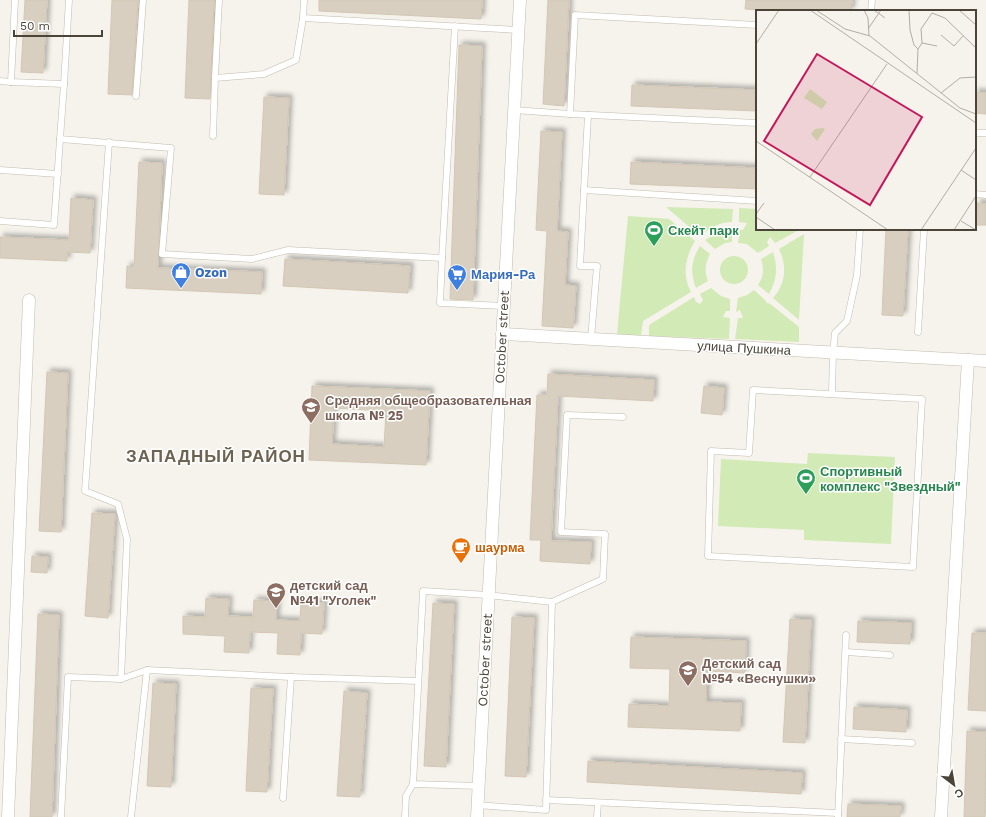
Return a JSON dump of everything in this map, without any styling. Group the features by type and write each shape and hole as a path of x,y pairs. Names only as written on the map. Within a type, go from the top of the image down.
{"street":[{"name":"October street","path":"477,817 520,0"},
{"path":"8,817 29,300"},
{"name":"улица Пушкина","path":"502,334 986,361"},
{"path":"941,817 968,360"}],"lane":[{"path":"11,82 15,0"},
{"path":"0,221 54,225 69,0"},
{"path":"136,96 143,0"},
{"path":"213,136 219,0"},
{"path":"215,78 264,74 296,60 303,18 304,0"},
{"path":"871,10 872,0"},
{"path":"570,114 576,15 756,25"},
{"path":"303,18 518,30"},
{"path":"455,26 440,303 504,306"},
{"path":"0,81 64,84"},
{"path":"514,110 756,123"},
{"path":"588,115 580,266 597,266 591,339"},
{"path":"60,139 171,148 162,254 252,259 288,250 442,258"},
{"path":"110,142 85,491 118,504 127,539 121,679"},
{"path":"0,170 58,174"},
{"path":"584,190 756,201"},
{"path":"976,194 986,195"},
{"path":"832,394 835,333 847,320 857,275 860,230"},
{"path":"918,332 924,230"},
{"path":"753,390 832,394 922,399 913,567 708,556 711,451 749,453 753,390"},
{"path":"405,817 406,796 413,784 423,591 488,595 552,602 603,579 605,534 561,532 567,415 623,417"},
{"path":"546,817 552,602"},
{"path":"546,800 838,815 846,635"},
{"path":"846,652 890,654"},
{"path":"131,817 147,670"},
{"path":"62,817 68,677 121,679 147,670 418,681"},
{"path":"283,798 291,677"},
{"path":"842,739 912,743"},
{"path":"413,784 478,786"},
{"path":"597,817 598,803"},
{"path":"477,805 546,810"}],"green space":[{"path":"666,207 733,209 732,222 715,226 700,236"},
{"path":"739,208 756,209 756,230 799,230 775,243 770,237 767,242 769,246 758,253 747,244 738,243 740,230 743,230 747,223 739,222"},
{"path":"628,216 669,219 695,241 689,253 686,266 686,280 691,292 643,321 641,336 617,334"},
{"path":"732,229 732,242 725,243 715,249 705,240 721,231"},
{"path":"804,234 799,320 773,298 781,287 784,274 782,255 779,249"},
{"path":"700,246 710,254 706,268 708,281 696,288 692,267 693,261"},
{"path":"773,252 776,263 776,273 774,284 769,294 758,285 763,272 761,259"},
{"path":"734,256 744,260 748,270 744,280 734,284 724,280 720,270 724,260"},
{"path":"711,288 721,296 730,299 730,311 726,311 723,317 730,318 729,339 649,336 649,325 694,297 696,302 700,304 703,300 700,294"},
{"path":"754,290 768,304 769,303 799,327 799,342 735,339 738,318 743,318 740,310 736,312 738,298 747,295"},
{"name":"Спортивный комплекс \"Звездный\"","path":"808,453 895,457 891,544 804,540 804,530 718,526 721,459 807,464"}],"building":[{"path":"25,0 47,0 43,73 21,72"},
{"path":"112,0 138,0 132,95 108,94"},
{"path":"189,0 214,0 210,99 185,98"},
{"path":"319,0 482,0 481,19 319,11"},
{"path":"548,0 569,0 564,106 543,104"},
{"path":"746,0 852,0 851,10 745,9"},
{"path":"459,45 482,46 473,300 450,299"},
{"path":"632,85 756,90 756,111 631,106"},
{"path":"976,92 986,93 986,114 976,113"},
{"path":"264,97 289,98 284,195 259,194"},
{"path":"541,131 562,132 557,231 568,232 565,285 576,286 573,328 542,326 547,231 536,230"},
{"path":"139,162 162,163 158,268 262,272 261,294 126,288 127,266 134,267"},
{"path":"631,162 756,168 756,189 630,184"},
{"path":"71,198 93,200 90,253 67,252 67,261 0,258 0,237 69,240"},
{"path":"977,203 986,204 986,225 976,225"},
{"path":"886,230 908,230 903,316 882,315"},
{"path":"285,259 410,266 408,293 283,286"},
{"path":"47,372 68,373 61,532 39,531"},
{"path":"548,374 654,380 653,401 558,396 551,541 591,542 590,564 540,561 541,540 530,540 537,395 547,395"},
{"path":"312,386 430,391 426,465 309,460","holes":["334,408 386,411 384,447 332,444"]},
{"path":"704,386 724,388 722,415 701,413"},
{"path":"92,513 115,514 108,618 85,616"},
{"path":"32,556 48,557 47,573 31,572"},
{"path":"206,598 229,599 228,616 253,617 254,600 277,601 276,620 300,621 301,602 324,603 322,634 301,633 300,655 277,654 278,633 250,632 249,653 224,652 225,636 183,634 183,616 205,617"},
{"path":"433,603 454,604 446,767 424,766"},
{"path":"38,614 59,615 52,817 30,817"},
{"path":"512,617 534,618 526,777 505,776"},
{"path":"790,619 811,620 805,743 783,742"},
{"path":"858,621 911,623 910,644 857,642"},
{"path":"972,633 986,633 986,711 968,710"},
{"name":"Детский сад №54 «Веснушки»","path":"631,637 746,641 745,673 707,671 706,702 741,703 740,731 628,727 629,704 669,706 670,669 630,668"},
{"path":"153,683 176,684 171,787 147,786"},
{"path":"251,688 273,689 267,792 246,791"},
{"path":"344,691 367,693 360,797 337,796"},
{"path":"854,707 907,710 906,732 853,729"},
{"path":"967,731 986,732 985,817 964,817"},
{"path":"588,761 802,773 801,794 587,782"},
{"path":"848,804 901,806 900,817 847,817"}],"place":[{"name":"Скейт парк","path":"654,247"},
{"name":"Ozon","path":"181,289"},
{"name":"Мария-Ра","path":"457,291"},
{"name":"Средняя общеобразовательная школа № 25","path":"311,424"},
{"name":"Спортивный комплекс \"Звездный\"","path":"806,495"},
{"name":"шаурма","path":"461,564"},
{"name":"детский сад №41 \"Уголек\"","path":"276,609"},
{"name":"Детский сад №54 «Веснушки»","path":"688,687"}],"district":[{"name":"ЗАПАДНЫЙ РАЙОН","path":"216,456"}]}
